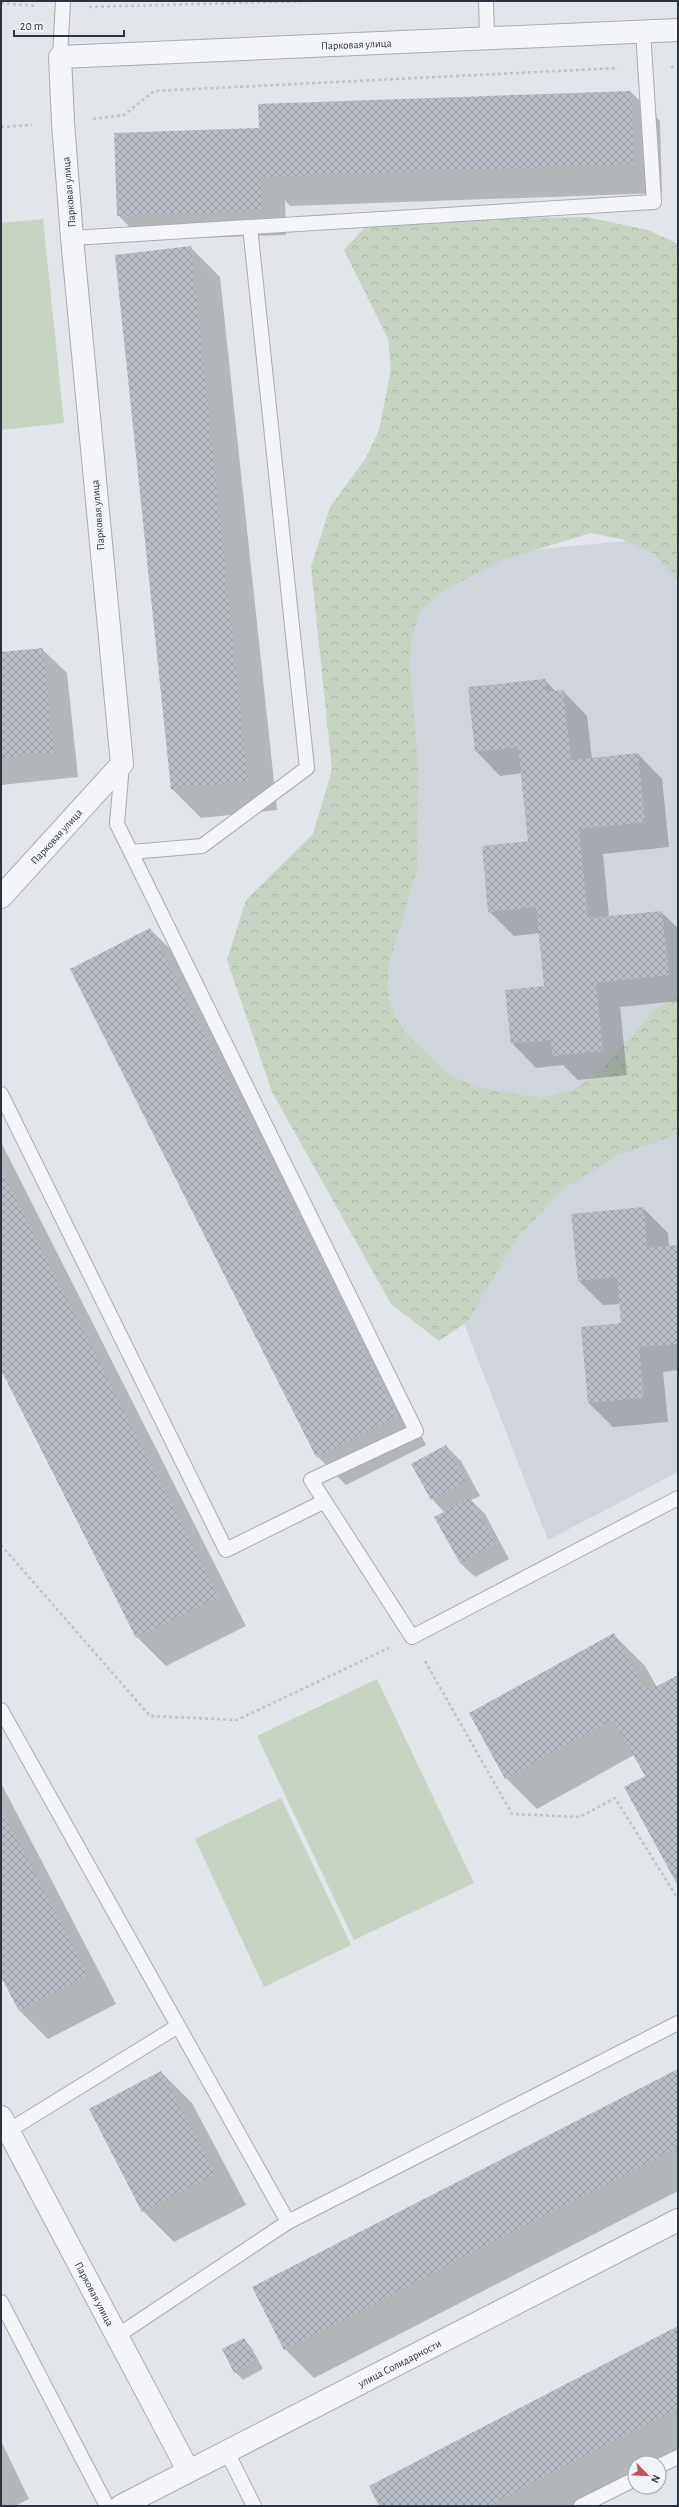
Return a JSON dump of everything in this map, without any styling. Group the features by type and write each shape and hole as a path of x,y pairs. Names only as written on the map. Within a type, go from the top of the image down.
{"street":[{"name":"Парковая улица","path":"1,897 122,764 72,238 63,123 60,57 487,37 678,30"},
{"name":"Парковая улица","path":"5,2124 188,2470"},
{"name":"улица Солидарности","path":"122,2506 226,2450 678,2220"}],"lane":[{"path":"486,1 487,37"},
{"path":"60,57 63,4"},
{"path":"72,238 654,202 643,32"},
{"path":"131,852 202,846 307,768 250,227"},
{"path":"122,764 118,824 416,1431 311,1480 323,1502 412,1637 678,1498"},
{"path":"1,1094 226,1550 323,1502"},
{"path":"1,1710 288,2222"},
{"path":"117,2336 288,2222 678,2023"},
{"path":"5,2124 178,2026"},
{"path":"1,2302 107,2506"},
{"path":"226,2450 254,2506"},
{"path":"667,2462 678,2457"},
{"path":"581,2506 627,2483"}],"path":[{"path":"1,3 63,4 310,1"},
{"path":"1,128 63,123 124,115 154,91 646,67 678,67"},
{"path":"1,1545 150,1716 237,1720 412,1637 512,1814 580,1817 615,1798 678,1898"}],"shaded area":[{"path":"678,536 678,1472 548,1540 390,1133 323,570"}],"green space":[{"path":"586,217 648,230 678,244 678,582 655,554 624,540 591,533 502,560 445,590 421,610 411,638 410,670 418,765 417,870 388,967 389,1001 403,1031 448,1074 478,1088 541,1098 571,1091 597,1075 656,1009 678,994 678,1134 618,1155 563,1189 518,1237 467,1322 439,1341 391,1304 272,1092 227,960 246,900 313,834 332,770 311,567 330,507 366,458 379,430 391,369 388,339 344,250 364,228 395,220"},
{"path":"43,219 64,423 1,430 1,223"},
{"path":"377,1679 474,1883 354,1940 257,1736"},
{"path":"281,1798 351,1945 264,1987 195,1839"}],"building":[{"path":"631,91 634,164 260,177 262,211 117,216 114,133 259,128 258,104"},
{"path":"191,246 248,781 171,789 115,255"},
{"path":"43,648 54,753 1,758 1,652"},
{"path":"545,679 546,692 563,690 571,760 638,753 645,822 579,829 588,918 662,911 669,975 596,983 603,1051 552,1056 551,1040 511,1044 505,990 544,986 536,907 488,912 482,846 528,841 518,747 475,752 468,687"},
{"path":"150,928 397,1416 316,1457 70,969"},
{"path":"1,1169 218,1597 136,1638 1,1370"},
{"path":"644,1207 647,1248 678,1245 678,1344 639,1347 644,1398 588,1403 581,1327 621,1323 617,1277 578,1281 571,1214"},
{"path":"446,1445 466,1481 431,1500 411,1464"},
{"path":"470,1498 495,1544 460,1563 434,1517"},
{"path":"614,1633 646,1692 678,1675 678,1886 624,1787 645,1776 613,1719 505,1779 469,1713"},
{"path":"1,1808 87,1975 19,2011 1,1977"},
{"path":"678,2069 678,2147 284,2350 252,2287"},
{"path":"161,2071 215,2174 142,2212 89,2109"},
{"path":"678,2326 678,2408 488,2506 379,2506 369,2486"},
{"path":"244,2338 256,2361 234,2373 222,2349"}]}
